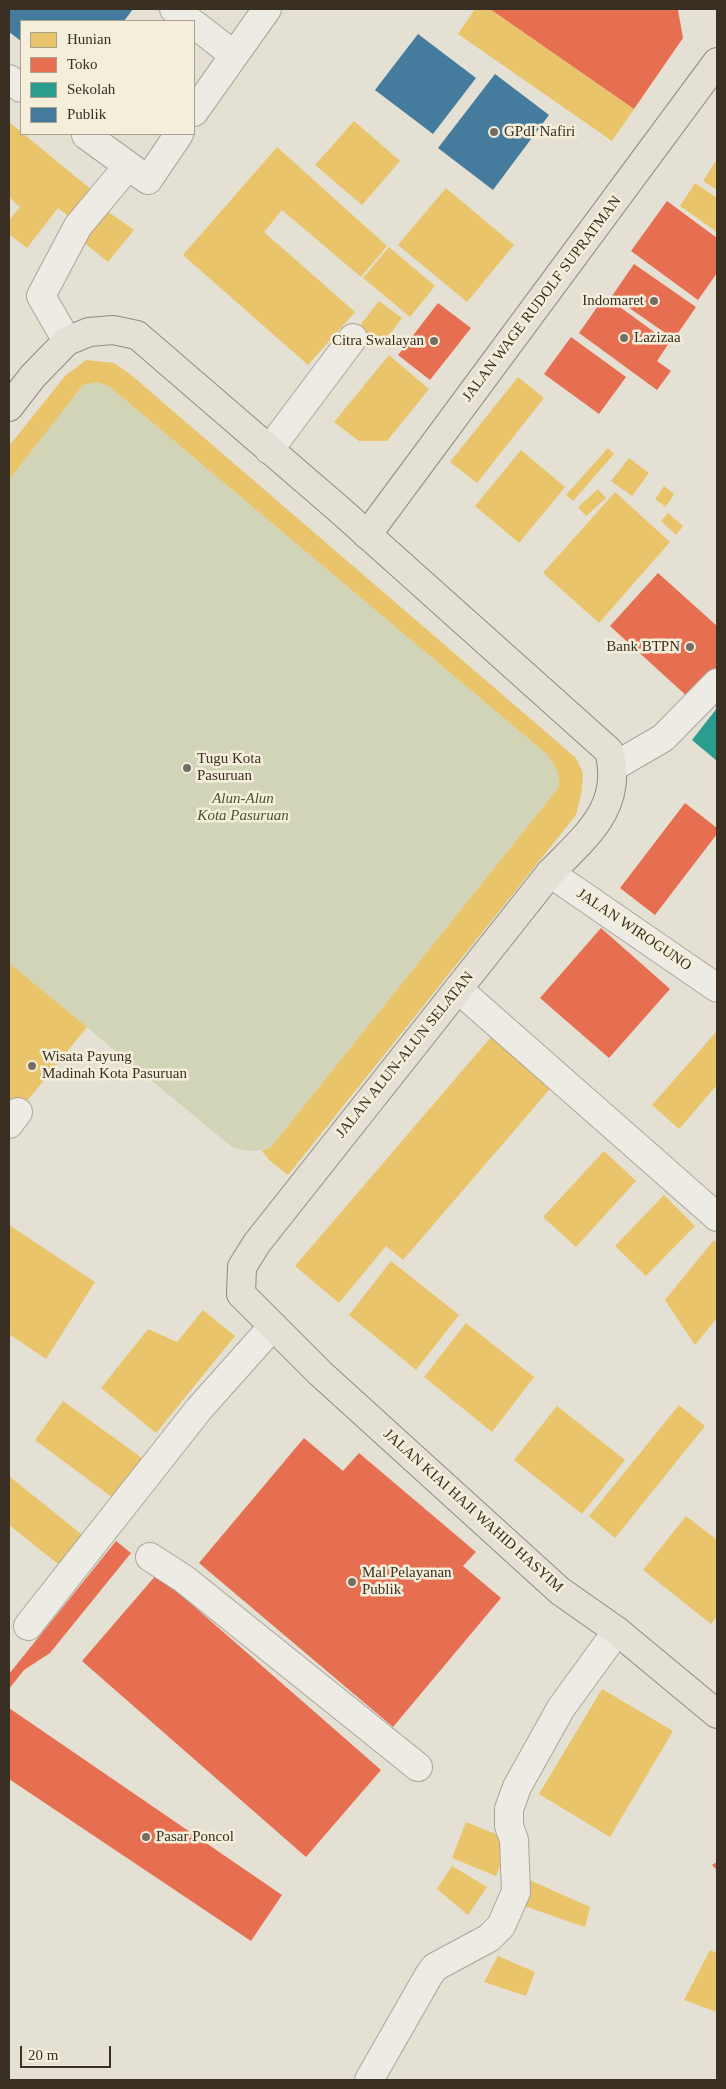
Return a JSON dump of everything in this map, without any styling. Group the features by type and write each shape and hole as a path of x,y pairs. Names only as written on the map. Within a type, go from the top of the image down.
{"main road":[{"name":"JALAN WAGE RUDOLF SUPRATMAN","path":"367,535 717,62"},
{"path":"9,407 33,376 67,341 89,332 105,330 138,335 367,535 609,751 613,767"},
{"name":"JALAN ALUN-ALUN SELATAN","path":"241,1294 242,1267 257,1243 550,873 592,829 610,800 613,767"},
{"name":"JALAN KIAI HAJI WAHID HASYIM","path":"241,1294 320,1373 560,1591 715,1706"}],"street":[{"path":"164,20 173,9 189,20"},
{"path":"195,107 267,9"},
{"path":"195,25 234,55"},
{"path":"9,79 20,87"},
{"path":"86,135 148,180 178,135"},
{"path":"67,341 41,296 78,226 128,166"},
{"path":"269,450 353,338"},
{"path":"613,767 663,738 717,683"},
{"name":"JALAN WIROGUNO","path":"550,873 717,988"},
{"path":"458,989 717,1217"},
{"path":"28,1626 199,1409 273,1326"},
{"path":"150,1557 184,1579 418,1767"},
{"path":"369,2080 435,1967 489,1938 501,1926 516,1892 514,1840 508,1826 509,1809 517,1788 561,1708 616,1631"}],"green space":[{"name":"Alun-Alun Kota Pasuruan","path":"98,382 110,387 548,755 558,772 559,787 271,1147 261,1150 256,1151 232,1147 9,963 9,480 83,385"}],"building: Hunian":[{"path":"475,9 490,9 634,109 612,141 458,34"},
{"path":"354,121 400,161 362,205 315,165"},
{"path":"9,122 20,131 20,135 25,135 98,195 77,223 58,208 27,248 9,234 9,220 20,207 9,197"},
{"path":"277,147 387,246 361,277 282,210 264,232 355,312 308,365 183,255"},
{"path":"717,159 717,190 703,181"},
{"path":"695,183 717,198 717,232 680,206"},
{"path":"446,188 514,245 467,302 398,245"},
{"path":"100,206 134,230 108,262 76,236"},
{"path":"389,247 435,286 410,317 363,278"},
{"path":"379,301 402,318 381,346 358,328"},
{"path":"389,355 429,389 387,441 359,441 334,422"},
{"path":"86,360 114,363 130,374 576,758 583,773 582,790 576,815 288,1175 269,1160 262,1151 271,1147 559,787 558,772 548,755 110,387 98,382 83,385 9,480 9,446 65,376"},
{"path":"518,377 544,398 477,483 450,462"},
{"path":"608,448 614,454 573,501 566,495"},
{"path":"521,450 565,487 519,543 475,506"},
{"path":"629,458 649,473 632,496 611,481"},
{"path":"664,486 674,494 666,507 655,499"},
{"path":"598,489 606,498 586,516 578,507"},
{"path":"615,492 670,542 599,623 543,573"},
{"path":"668,513 683,526 676,535 661,521"},
{"name":"Wisata Payung Madinah Kota Pasuruan","path":"9,963 87,1027 18,1112 9,1105"},
{"path":"497,1030 556,1082 403,1260 386,1246 339,1303 295,1266"},
{"path":"717,1031 717,1085 679,1129 652,1105"},
{"path":"604,1151 636,1181 576,1247 543,1217"},
{"path":"664,1195 695,1226 646,1276 615,1246"},
{"path":"9,1225 95,1282 46,1359 9,1334"},
{"path":"714,1240 717,1243 717,1318 695,1345 665,1300"},
{"path":"391,1261 459,1315 416,1370 349,1315"},
{"path":"203,1310 235,1336 156,1433 101,1388 148,1329 177,1342"},
{"path":"466,1323 534,1377 492,1432 424,1377"},
{"path":"63,1401 142,1458 113,1498 35,1440"},
{"path":"679,1405 705,1426 615,1538 589,1516"},
{"path":"557,1406 625,1460 582,1514 514,1460"},
{"path":"9,1476 86,1538 63,1568 9,1525"},
{"path":"686,1516 717,1540 717,1616 711,1624 643,1570"},
{"path":"602,1689 673,1731 610,1837 539,1794"},
{"path":"466,1822 510,1840 496,1876 452,1858"},
{"path":"452,1866 487,1887 468,1915 437,1889"},
{"path":"525,1878 590,1907 585,1927 524,1906"},
{"path":"710,1950 717,1953 717,2012 684,2000"},
{"path":"498,1956 535,1972 526,1996 484,1982"}],"building: Toko":[{"path":"490,9 676,9 678,10 683,38 634,109"},
{"path":"667,201 717,238 717,273 698,300 631,251"},
{"name":"Indomaret","path":"634,264 696,307 674,339 612,296"},
{"name":"Lazizaa","path":"605,296 669,343 657,361 671,371 657,390 579,333"},
{"name":"Citra Swalayan","path":"438,303 471,328 430,380 398,355"},
{"path":"571,337 626,377 599,414 544,374"},
{"path":"658,573 717,626 717,669 690,699 610,626"},
{"path":"685,803 717,828 717,834 655,915 620,888"},
{"path":"601,928 670,989 609,1058 540,998"},
{"name":"Mal Pelayanan Publik","path":"304,1438 343,1471 359,1453 476,1552 463,1566 501,1598 393,1727 199,1563"},
{"path":"116,1541 131,1553 50,1653 24,1670 9,1689 9,1674"},
{"name":"Pasar Poncol","path":"157,1574 381,1770 306,1857 82,1661"},
{"name":"Pasar Poncol","path":"9,1708 282,1895 251,1941 9,1779"},
{"path":"717,1862 717,1870 712,1865"}],"building: Sekolah":[{"path":"717,708 717,761 692,740"}],"building: Publik":[{"path":"9,9 133,9 125,20 20,20 20,40 9,32"},
{"path":"418,34 476,78 433,134 375,90"},
{"name":"GPdI Nafiri","path":"495,74 549,115 493,190 438,148"}],"place":[{"name":"GPdI Nafiri","path":"494,132"},
{"name":"Indomaret","path":"654,301"},
{"name":"Lazizaa","path":"624,338"},
{"name":"Citra Swalayan","path":"434,341"},
{"name":"Bank BTPN","path":"690,647"},
{"name":"Tugu Kota Pasuruan","path":"187,768"},
{"name":"Wisata Payung Madinah Kota Pasuruan","path":"32,1066"},
{"name":"Mal Pelayanan Publik","path":"352,1582"},
{"name":"Pasar Poncol","path":"146,1837"}]}
